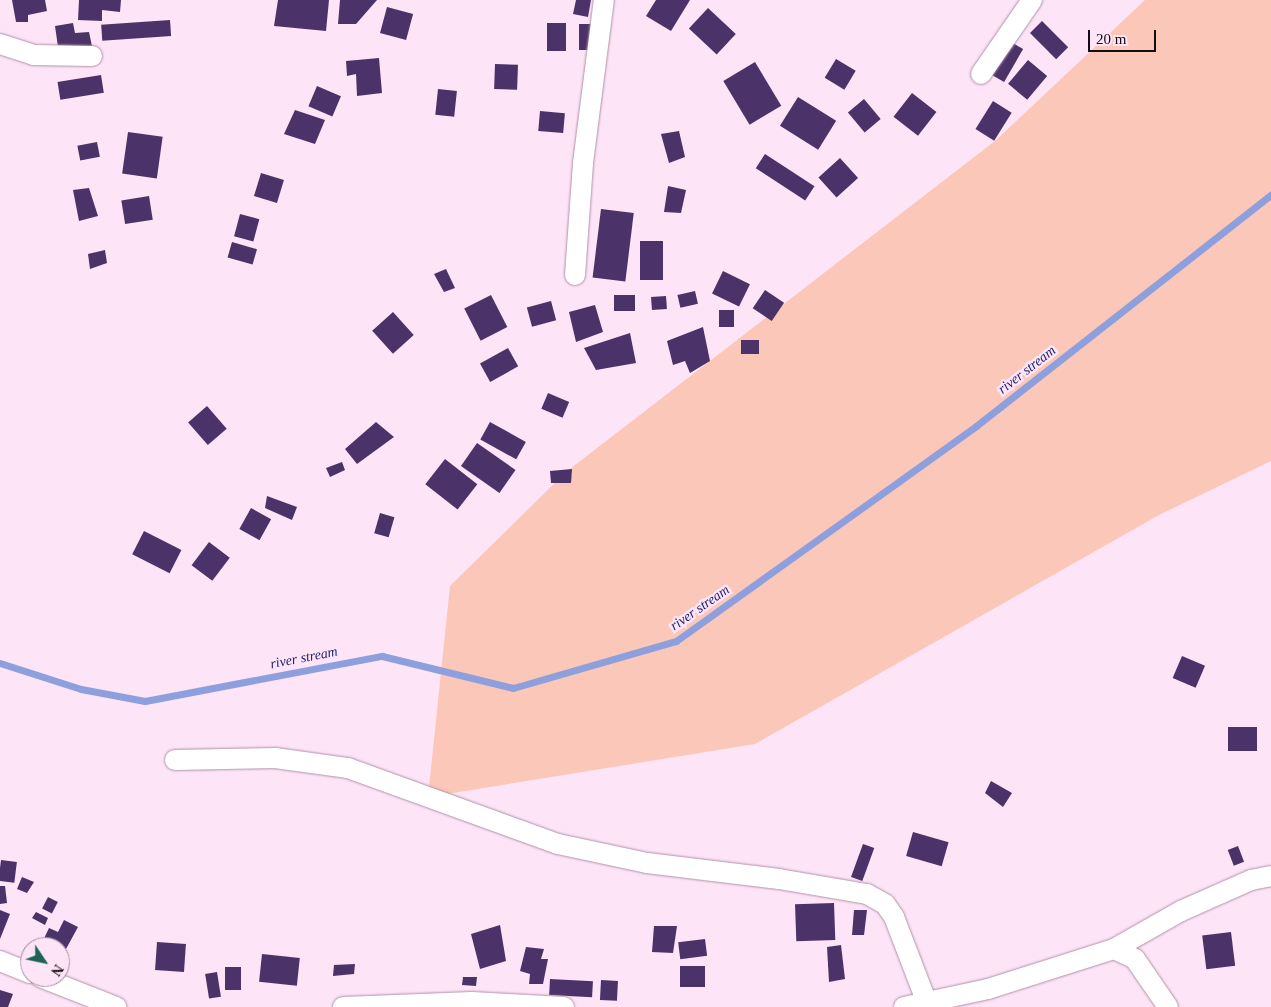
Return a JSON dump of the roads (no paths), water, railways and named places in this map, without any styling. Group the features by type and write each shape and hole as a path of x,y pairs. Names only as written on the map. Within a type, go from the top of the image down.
{"street":[{"path":"575,275 583,163 604,0"},
{"path":"981,74 1032,0"},
{"path":"0,44 33,55 92,56"},
{"path":"175,760 275,758 348,768 558,844 647,863 779,878 867,894 885,904 894,918 927,1003"},
{"path":"904,1007 988,989 1114,949 1181,911 1251,880 1271,876"},
{"path":"1114,949 1135,960 1168,1007"},
{"path":"0,961 20,969"},
{"path":"65,987 116,1007"},
{"path":"343,1007 472,1002 564,1007"}],"waterway":[{"name":"river stream","path":"0,663 81,689 145,701 382,656 513,688 676,641 976,426 1271,195"}]}
